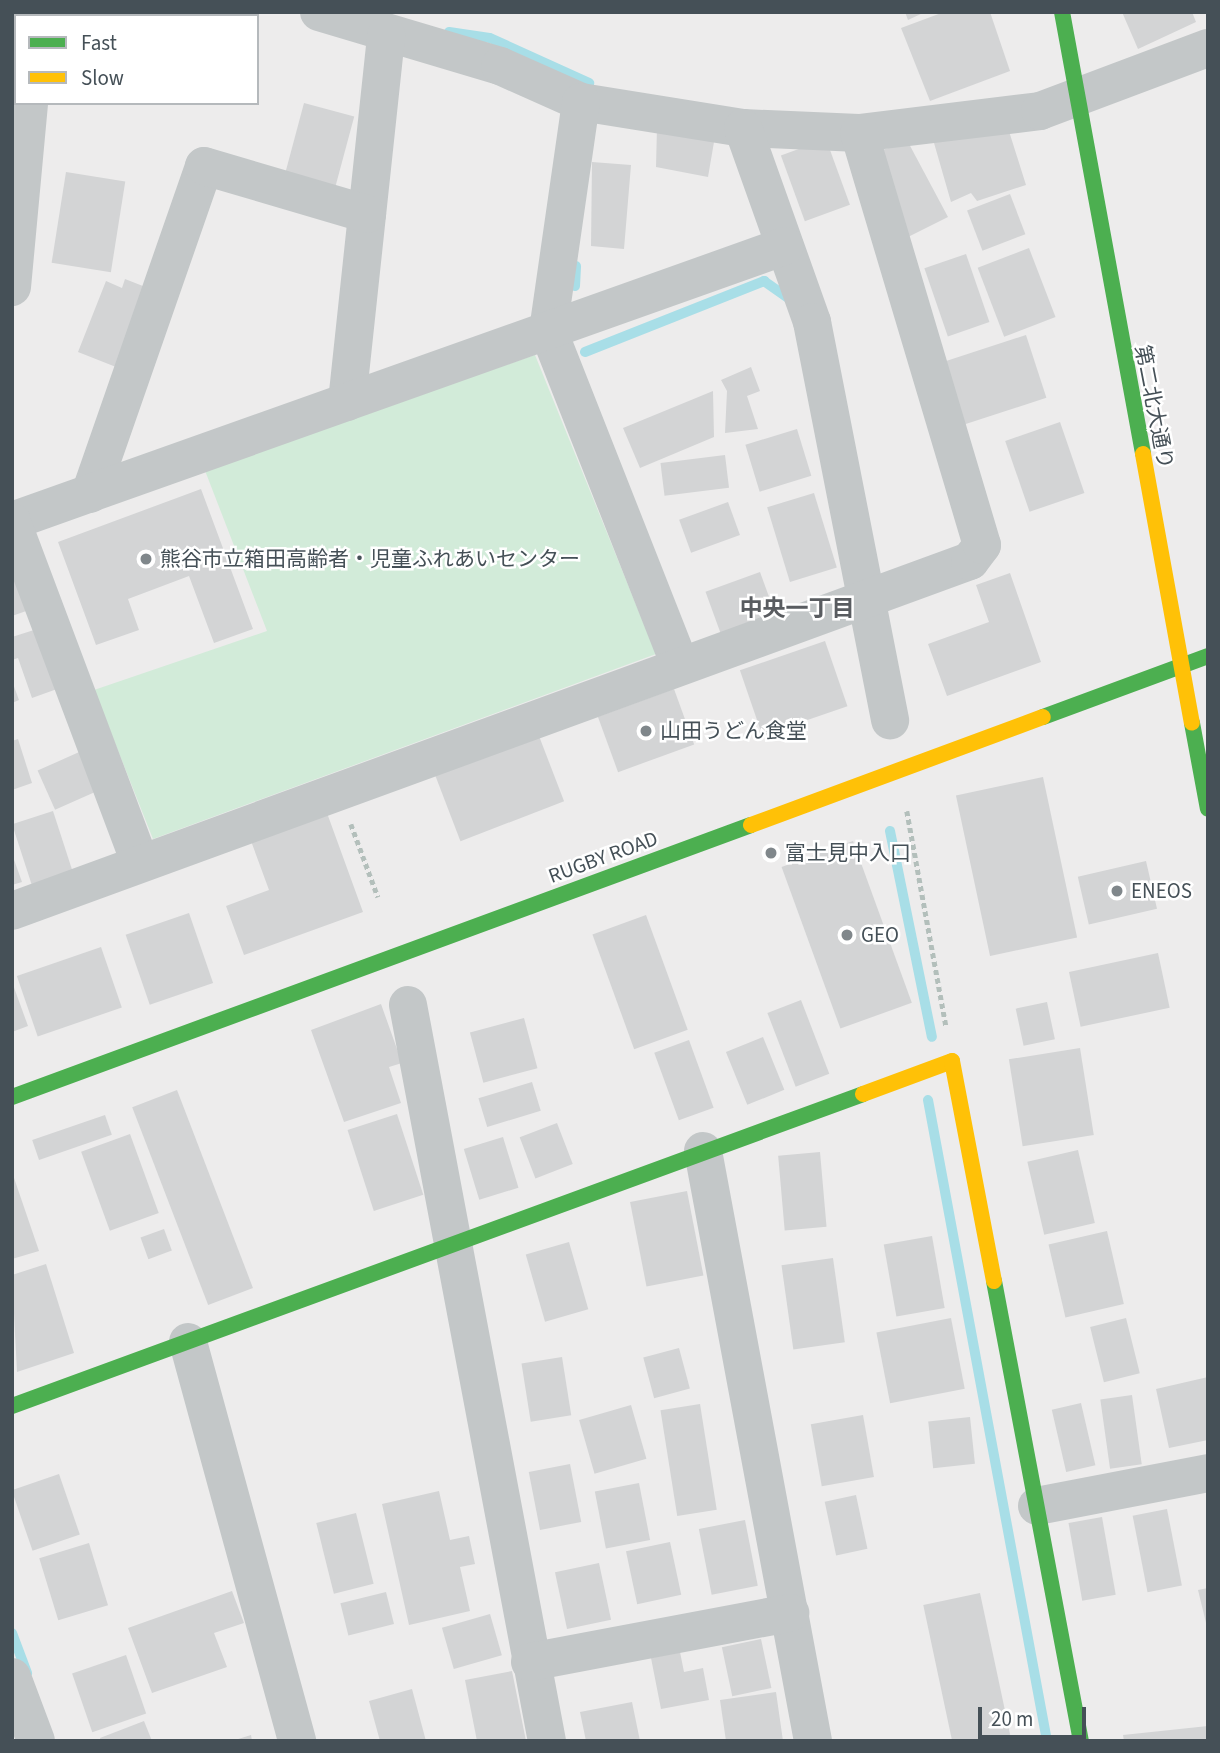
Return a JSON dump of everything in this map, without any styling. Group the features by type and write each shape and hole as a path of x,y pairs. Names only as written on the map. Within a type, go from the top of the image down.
{"street":[{"name":"第二北大通り","path":"1062,12 1075,100 1208,809"},
{"path":"332,13 386,35 500,66 581,102 743,128 859,133 1040,111 1208,48"},
{"path":"347,402 386,35"},
{"path":"581,102 548,330 680,666"},
{"path":"12,287 17,155 29,105"},
{"path":"743,128 813,322 890,720"},
{"path":"12,911 680,666 867,594 970,561 982,545 859,133"},
{"path":"90,494 204,166 367,214"},
{"path":"140,863 12,522 785,246"},
{"name":"RUGBY ROAD","path":"12,1097 1208,656"},
{"path":"408,1005 547,1741"},
{"path":"12,1406 952,1060 1081,1741"},
{"path":"703,1151 813,1741"},
{"path":"188,1342 297,1741"},
{"path":"1037,1506 1208,1474"},
{"path":"530,1662 790,1613"},
{"path":"12,1677 36,1741"}],"path":[{"path":"338,791 378,897"},
{"path":"907,811 952,1060"}],"green space":[{"path":"535,355 656,654 153,839 94,690 267,631 204,468"}],"building":[{"path":"905,12 925,12 908,20"},
{"path":"944,12 990,12 1010,71 930,101 901,28"},
{"path":"1122,12 1192,12 1196,22 1138,49"},
{"path":"304,103 354,116 335,190 284,176"},
{"path":"657,127 714,142 708,177 656,167"},
{"path":"1008,128 1026,185 977,201 971,193 951,202 932,136"},
{"path":"826,139 850,205 805,221 781,155"},
{"path":"908,142 948,217 904,239 872,153"},
{"path":"592,162 631,165 624,249 591,246"},
{"path":"66,172 125,181 111,272 52,263"},
{"path":"1010,194 1025,234 982,251 967,210"},
{"path":"1029,248 1056,317 1004,337 978,268"},
{"path":"966,254 989,322 948,336 924,268"},
{"path":"125,279 148,288 116,367 78,352 106,281 122,288"},
{"path":"1026,335 1046,398 963,425 942,362"},
{"path":"751,367 760,391 747,396 758,429 725,433 727,391 721,380"},
{"path":"713,391 714,437 640,468 623,428"},
{"path":"1060,422 1084,493 1030,512 1005,441"},
{"path":"797,429 811,476 760,492 745,445"},
{"path":"725,455 729,488 665,496 660,463"},
{"name":"熊谷市立箱田高齢者・児童ふれあいセンター","path":"201,489 253,629 214,643 189,576 128,599 139,630 96,645 58,542"},
{"path":"814,493 837,568 790,582 767,507"},
{"path":"728,502 740,535 691,553 679,520"},
{"path":"12,564 29,610 12,616"},
{"path":"760,572 776,615 721,635 705,592"},
{"path":"1010,573 1041,662 947,696 928,644 989,622 976,585"},
{"path":"34,630 57,689 32,698 18,658 12,660 12,637"},
{"path":"825,641 847,706 762,736 740,670"},
{"path":"12,681 19,700 12,703"},
{"name":"山田うどん食堂","path":"674,689 694,744 618,772 598,717"},
{"path":"539,736 564,801 460,841 435,776"},
{"path":"18,739 32,783 12,790 12,741"},
{"path":"86,749 103,788 55,810 38,771"},
{"path":"1043,777 1077,937 990,956 956,796"},
{"path":"53,811 72,871 32,884 12,824"},
{"path":"327,813 363,912 244,955 226,906 269,890 251,841"},
{"name":"GEO","path":"853,841 912,1003 840,1029 782,867"},
{"path":"12,854 22,882 12,885"},
{"name":"ENEOS","path":"1146,861 1157,909 1089,924 1078,877"},
{"path":"189,913 213,983 150,1005 126,935"},
{"path":"646,915 688,1030 634,1049 592,934"},
{"path":"101,947 122,1008 38,1036 17,976"},
{"path":"1158,953 1170,1008 1081,1027 1069,972"},
{"path":"12,982 28,1026 12,1032"},
{"path":"801,1000 829,1074 796,1087 767,1013"},
{"path":"1047,1002 1055,1039 1024,1046 1016,1009"},
{"path":"381,1004 402,1063 389,1067 401,1103 344,1122 311,1030"},
{"path":"524,1018 537,1068 483,1083 470,1032"},
{"path":"763,1037 784,1090 747,1105 726,1052"},
{"path":"689,1040 714,1108 679,1120 654,1053"},
{"path":"1080,1048 1094,1135 1023,1146 1009,1059"},
{"path":"532,1082 541,1111 487,1127 478,1098"},
{"path":"177,1090 253,1288 208,1305 132,1107"},
{"path":"397,1114 423,1195 374,1211 348,1130"},
{"path":"105,1115 112,1135 39,1160 32,1140"},
{"path":"557,1123 573,1164 535,1178 520,1137"},
{"path":"130,1134 159,1213 110,1231 81,1152"},
{"path":"503,1137 518,1188 479,1200 464,1149"},
{"path":"1078,1150 1095,1223 1044,1235 1027,1162"},
{"path":"820,1152 827,1227 785,1230 778,1156"},
{"path":"12,1172 39,1251 12,1259"},
{"path":"687,1191 703,1275 646,1286 630,1202"},
{"path":"164,1229 172,1251 148,1259 141,1238"},
{"path":"1107,1231 1124,1304 1065,1318 1049,1244"},
{"path":"932,1236 945,1308 896,1316 884,1245"},
{"path":"569,1242 588,1309 545,1322 526,1254"},
{"path":"833,1258 845,1342 793,1349 782,1265"},
{"path":"46,1264 74,1353 17,1372 12,1275"},
{"path":"951,1318 965,1389 890,1403 876,1333"},
{"path":"1126,1318 1140,1373 1104,1382 1090,1327"},
{"path":"679,1348 690,1389 654,1398 643,1358"},
{"path":"562,1357 571,1415 531,1422 522,1363"},
{"path":"1208,1377 1208,1440 1169,1448 1156,1389"},
{"path":"1132,1395 1142,1464 1110,1469 1100,1399"},
{"path":"1081,1403 1095,1465 1066,1472 1052,1410"},
{"path":"700,1404 717,1510 677,1516 660,1410"},
{"path":"631,1405 646,1459 595,1474 579,1420"},
{"path":"863,1415 874,1477 822,1486 811,1424"},
{"path":"970,1417 975,1464 933,1468 928,1421"},
{"path":"570,1464 581,1522 540,1530 529,1472"},
{"path":"59,1474 80,1535 33,1551 12,1490"},
{"path":"639,1483 650,1540 606,1549 595,1492"},
{"path":"439,1491 450,1540 469,1536 475,1564 460,1567 470,1611 409,1625 382,1504"},
{"path":"856,1495 867,1549 836,1555 825,1502"},
{"path":"1167,1509 1182,1586 1148,1592 1133,1516"},
{"path":"356,1513 374,1584 334,1594 316,1523"},
{"path":"1102,1517 1116,1595 1082,1601 1069,1523"},
{"path":"745,1520 758,1586 712,1595 699,1529"},
{"path":"670,1542 681,1595 637,1604 626,1551"},
{"path":"89,1543 108,1605 58,1620 39,1558"},
{"path":"599,1563 611,1620 567,1629 555,1572"},
{"path":"1208,1588 1208,1627 1207,1627 1198,1590"},
{"path":"232,1591 244,1623 214,1633 227,1667 152,1693 128,1628"},
{"path":"386,1592 394,1624 348,1635 340,1603"},
{"path":"980,1593 1010,1735 981,1741 952,1741 923,1605"},
{"path":"490,1614 502,1655 454,1669 442,1628"},
{"path":"761,1639 771,1688 732,1696 722,1647"},
{"path":"680,1652 684,1672 703,1668 709,1700 661,1709 651,1658"},
{"path":"126,1655 146,1714 92,1732 72,1674"},
{"path":"512,1671 526,1741 477,1741 465,1680"},
{"path":"412,1689 426,1741 380,1741 369,1701"},
{"path":"776,1692 783,1741 726,1741 720,1700"},
{"path":"632,1702 640,1741 586,1741 580,1712"},
{"path":"144,1721 152,1741 101,1741 100,1738"},
{"path":"1208,1726 1208,1741 1124,1741 1123,1735"},
{"path":"251,1735 252,1741 235,1741 235,1740"}],"waterway":[{"path":"449,32 490,38 589,83"},
{"path":"575,286 576,266"},
{"path":"585,352 764,281 787,297"},
{"path":"890,831 932,1037"},
{"path":"928,1100 1047,1741"},
{"path":"12,1633 27,1673"}],"traffic: fast":[{"path":"1062,12 1143,454"},
{"path":"1043,717 1208,656"},
{"path":"1192,723 1208,809"},
{"path":"12,1097 751,825"},
{"path":"12,1406 863,1094"},
{"path":"994,1281 1081,1741"}],"traffic: slow":[{"path":"1143,454 1192,723"},
{"path":"751,825 1043,717"},
{"path":"863,1094 952,1061 994,1281"}],"place":[{"name":"熊谷市立箱田高齢者・児童ふれあいセンター","path":"146,559"},
{"name":"山田うどん食堂","path":"646,731"},
{"name":"富士見中入口","path":"771,853"},
{"name":"ENEOS","path":"1117,891"},
{"name":"GEO","path":"847,935"}],"district":[{"name":"中央一丁目","path":"797,609"}]}
